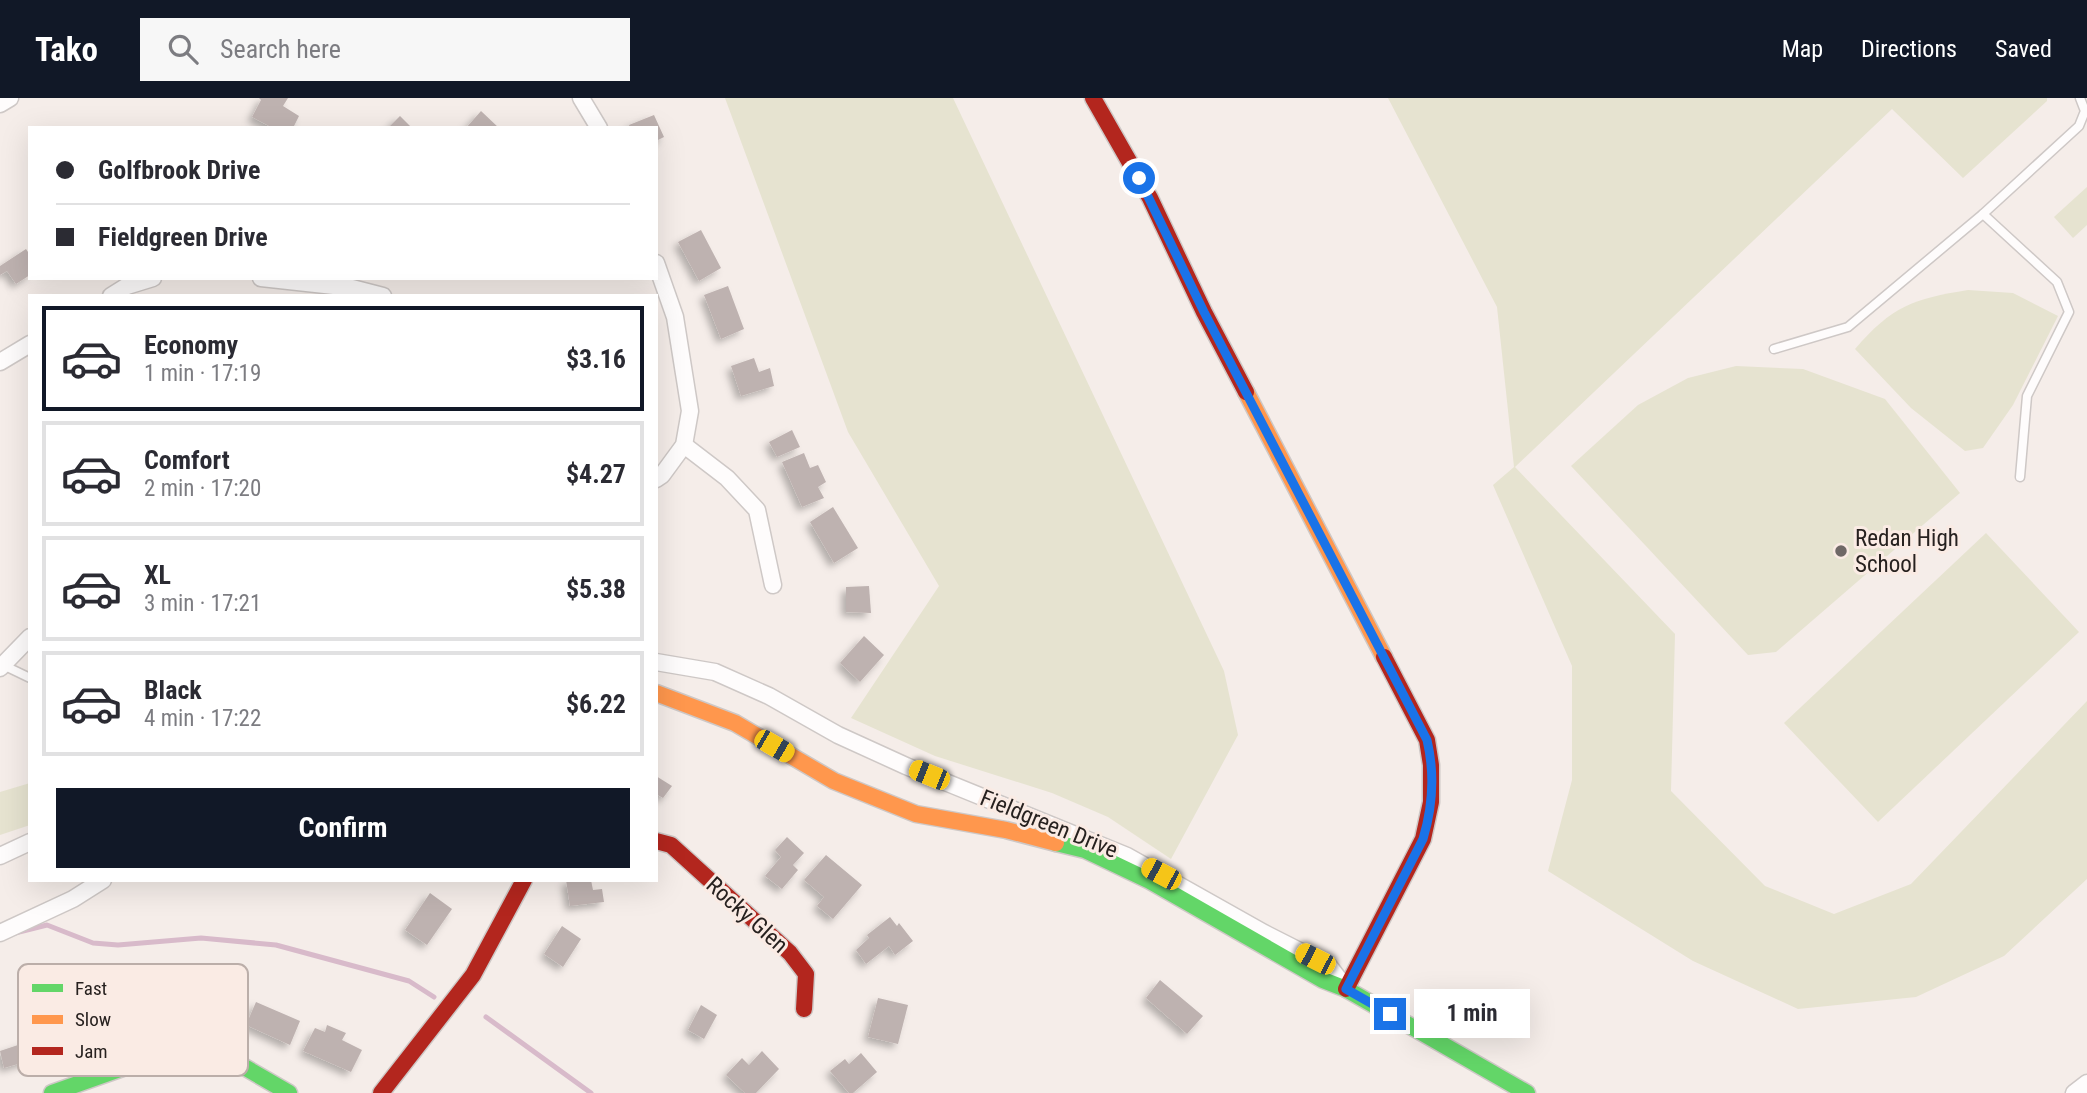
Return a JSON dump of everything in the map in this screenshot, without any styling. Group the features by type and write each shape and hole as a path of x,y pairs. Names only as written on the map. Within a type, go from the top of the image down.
{"street":[{"path":"0,104 10,98"},
{"path":"582,98 597,126"},
{"path":"1093,98 1150,198 1204,312 1427,740 1433,765 1430,815 1423,839 1346,989"},
{"path":"658,269 675,317 691,411 684,445 658,478"},
{"path":"114,294 127,286 146,280"},
{"path":"279,280 352,288 375,294"},
{"path":"0,362 28,345"},
{"path":"684,445 727,478 757,510 773,585"},
{"path":"1,667 28,639"},
{"name":"Fieldgreen Drive","path":"658,662 715,672 769,696 838,735 906,766 1127,856 1264,933 1329,966 1346,989"},
{"name":"Fieldgreen Drive","path":"658,693 735,723 834,781 916,814 1006,830 1085,850 1150,881 1527,1093"},
{"name":"Rocky Glen","path":"658,842 671,845 790,953 806,974 804,1009"},
{"path":"0,856 28,843"},
{"path":"0,933 73,899 100,882"},
{"path":"380,1093 473,975 523,882"},
{"path":"248,1069 289,1093"},
{"path":"52,1093 100,1076"},
{"path":"2074,1093 2087,1083"}],"lane":[{"path":"1774,349 1847,327 1983,214 2079,126 2085,111 2080,98"},
{"path":"1983,214 2057,282 2069,312 2027,396 2021,477"},
{"path":"1,667 28,677"}],"shaded area":[{"path":"725,98 953,98 1224,671 1238,735 1171,859 1108,817 1052,793 935,756 851,718 939,586 848,432"},
{"path":"1388,98 2047,98 2047,101 1963,178 1892,109 1515,467 1675,634 1671,791 1765,886 1834,914 1911,884 2087,701 2087,879 2004,956 1916,997 1798,1009 1693,961 1548,871 1572,780 1572,666 1493,485 1514,467 1497,307"},
{"path":"2087,187 2087,225 2073,238 2054,217"},
{"path":"1968,290 2013,293 2058,316 2013,405 1983,448 1965,451 1911,408 1855,349 1881,323 1905,307 1932,297"},
{"path":"1736,366 1803,369 1885,399 1960,493 1776,652 1748,655 1571,466 1638,405 1688,378"},
{"path":"1986,533 2079,632 1878,822 1784,723"},
{"path":"28,784 28,826 0,835 0,792"}],"building":[{"path":"259,98 288,98 283,106 299,116 294,126 269,126 252,117 261,100"},
{"path":"481,111 497,126 468,126"},
{"path":"654,115 664,137 658,140 658,126 629,125"},
{"path":"400,116 410,126 390,126"},
{"path":"701,230 721,268 699,281 678,242"},
{"path":"26,249 28,252 28,276 16,284 7,271 0,275 0,266"},
{"path":"728,286 744,329 721,339 704,295"},
{"path":"754,358 759,372 770,368 774,386 741,396 731,366"},
{"path":"792,430 800,447 777,457 769,442"},
{"path":"804,453 810,468 818,465 826,482 818,487 824,498 802,507 782,462"},
{"path":"833,507 858,548 834,563 810,522"},
{"path":"869,586 871,613 846,612 846,587"},
{"path":"864,636 884,655 860,682 840,663"},
{"path":"658,777 672,786 663,798 658,795"},
{"path":"787,837 804,853 793,865 798,870 782,889 765,876 781,857 775,850"},
{"path":"826,855 862,885 833,919 817,906 824,897 804,880"},
{"path":"566,882 591,882 593,890 602,889 604,902 570,906"},
{"path":"430,893 452,909 427,945 405,930"},
{"path":"890,917 897,926 899,923 913,941 895,955 889,946 866,964 856,950 869,938 867,935"},
{"path":"562,926 581,939 563,967 544,954"},
{"path":"1160,980 1203,1016 1187,1034 1146,998"},
{"path":"878,998 908,1005 898,1044 868,1037"},
{"path":"256,1002 300,1021 290,1045 248,1026"},
{"path":"701,1005 717,1015 704,1039 688,1030"},
{"path":"327,1025 346,1033 342,1040 362,1050 351,1072 303,1051 315,1028 325,1032"},
{"path":"18,1045 18,1064 4,1068 0,1051"},
{"path":"762,1051 779,1069 756,1093 745,1093 726,1075 742,1058 749,1065"},
{"path":"861,1053 877,1072 853,1093 849,1093 830,1071 845,1059 849,1064"}],"waterway":[{"path":"15,933 47,925 93,943 118,945 201,938 276,945 409,981 434,997"},
{"path":"486,1017 591,1093"}],"traffic: fast":[{"path":"1056,843 1085,850 1150,881 1527,1093"},
{"path":"248,1069 289,1093"},
{"path":"52,1093 100,1076"}],"traffic: slow":[{"path":"1246,392 1384,657"},
{"path":"658,694 735,723 834,781 916,814 1006,830 1056,843"}],"traffic: jam":[{"path":"1093,98 1150,198 1204,312 1246,392"},
{"path":"1346,989 1423,839 1431,802 1431,765 1427,740 1384,657"},
{"path":"658,842 671,845 790,953 806,974 804,1009"},
{"path":"381,1093 473,975 523,882"}],"place":[{"name":"Redan High School","path":"1841,551"}],"route":[{"path":"1139,178 1204,312 1427,740 1433,765 1430,815 1423,839 1346,989 1390,1014"}]}
